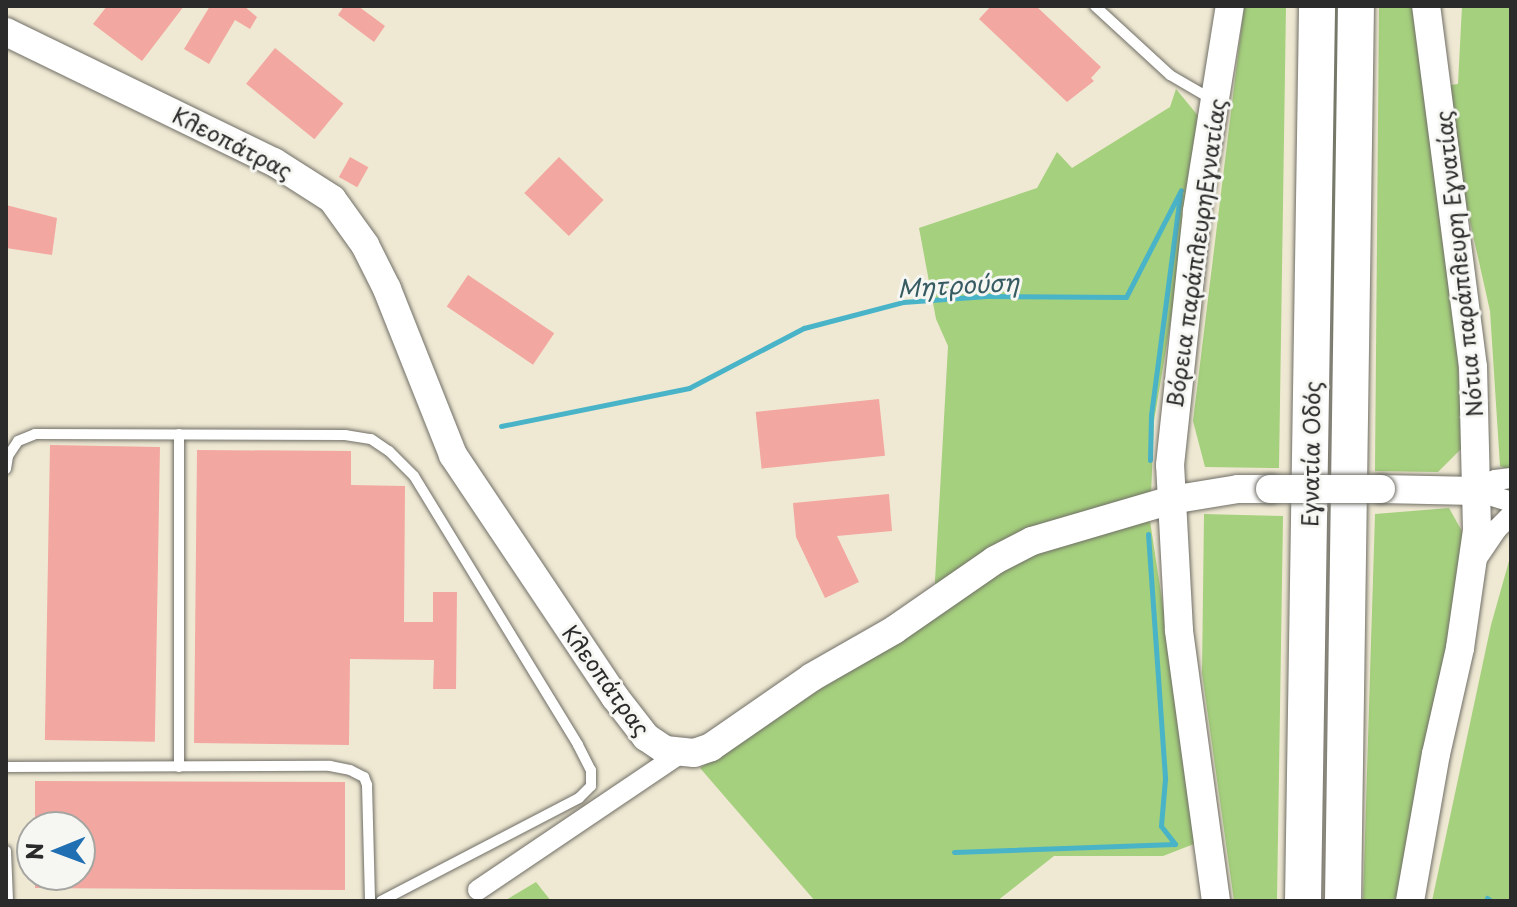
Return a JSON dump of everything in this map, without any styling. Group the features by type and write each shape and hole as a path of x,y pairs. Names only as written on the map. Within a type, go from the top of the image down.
{"highway":[{"name":"Εγνατία Οδός","path":"1303,901 1317,6"},
{"name":"Εγνατία Οδός","path":"1343,901 1356,6"}],"street":[{"name":"Βόρεια παράπλευρηΕγνατίας","path":"1216,901 1179,630 1170,465 1176,380 1230,6"},
{"name":"Νότια παράπλευρη Εγνατίας","path":"1410,901 1436,754 1460,648 1477,530 1473,367 1426,6"},
{"name":"Κλεοπάτρας","path":"6,32 274,162 332,199 375,265 444,438 464,473 629,716 657,746 680,754"},
{"path":"1476,433 1491,462 1511,477"},
{"path":"1476,491 1495,480 1511,477"},
{"path":"478,890 680,754 700,752 711,747 800,685 894,630 1014,550 1088,523 1205,493 1270,489 1476,491 1511,502"},
{"path":"1472,567 1497,529 1511,515"}],"lane":[{"path":"1095,6 1170,75 1215,101"},
{"path":"6,469 8,456 18,441 35,434 345,435 371,439 389,451 414,476 591,770 591,786 579,798 381,901"},
{"path":"179,434 179,767"},
{"path":"6,767 330,766 364,777 370,901"},
{"path":"6,851 8,901"}],"green space":[{"path":"1244,6 1286,6 1279,468 1205,467 1193,421"},
{"path":"1332,6 1341,6 1341,901 1332,901"},
{"path":"1379,6 1421,6 1453,260 1462,448 1438,472 1375,471"},
{"path":"1462,6 1511,6 1511,471 1500,466 1490,311 1462,186 1450,85 1458,84"},
{"path":"1176,89 1204,123 1154,421 1150,521 1199,842 1163,856 1054,856 997,901 815,901 700,768 940,611 935,581 948,346 936,319 919,228 1037,188 1057,152 1072,168 1170,107"},
{"path":"1449,508 1463,533 1451,663 1407,901 1363,901 1375,514"},
{"path":"1204,514 1283,516 1277,901 1234,901 1202,673"},
{"path":"1511,554 1511,901 1432,901 1491,625"},
{"path":"536,882 551,901 504,901"}],"building":[{"path":"107,6 184,6 142,61 93,24"},
{"path":"210,6 244,6 257,17 250,29 235,20 209,64 184,49"},
{"path":"344,6 358,6 385,26 374,42 338,15"},
{"path":"991,6 1036,6 1101,67 1091,78 1094,81 1067,102 979,19"},
{"path":"275,48 343,103 314,139 246,84"},
{"path":"350,157 368,167 357,187 339,177"},
{"path":"559,157 604,200 569,236 524,193"},
{"path":"6,205 57,218 52,255 6,248"},
{"path":"468,275 554,333 533,365 447,307"},
{"path":"879,399 885,456 762,469 756,412"},
{"path":"50,445 160,447 155,742 45,740"},
{"path":"197,450 351,451 351,485 405,486 404,622 433,622 433,592 457,592 456,689 433,689 434,660 350,659 349,745 194,743"},
{"path":"889,494 892,531 837,536 859,582 825,598 796,537 793,503"},
{"path":"35,781 345,782 345,890 96,888 96,811 35,811"}],"waterway":[{"name":"Μητρούση","path":"501,426 689,388 804,328 903,302 987,296 1126,297 1181,190"},
{"path":"1150,460 1151,415 1180,195"},
{"path":"1148,534 1165,779 1161,826 1175,844"},
{"path":"954,852 1175,844"},
{"path":"1487,898 1491,901"}]}
